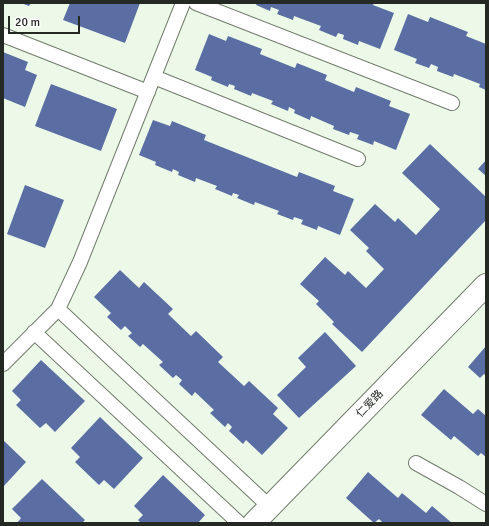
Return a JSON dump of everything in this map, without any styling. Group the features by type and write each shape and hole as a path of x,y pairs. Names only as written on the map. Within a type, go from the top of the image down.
{"street":[{"name":"仁爱路","path":"254,523 486,285"}],"lane":[{"path":"3,364 58,309 80,262 183,3"},
{"path":"196,3 452,103"},
{"path":"3,35 148,92"},
{"path":"154,77 358,159"},
{"path":"58,309 270,507"},
{"path":"34,332 239,523"},
{"path":"416,463 460,487 486,504"}],"building":[{"path":"21,3 31,3 29,6"},
{"path":"70,3 140,3 125,43 63,20"},
{"path":"257,3 374,3 373,5 394,13 380,49 359,41 358,45 343,39 344,35 338,33 336,37 319,30 321,26 294,16 293,20 277,14 279,10 271,7 270,11 256,5"},
{"path":"408,14 428,22 430,17 468,32 466,36 486,44 486,90 479,87 480,84 454,74 453,77 437,71 438,67 431,64 429,68 415,63 417,59 394,50"},
{"path":"209,34 226,41 228,36 262,49 260,54 295,68 297,63 327,75 325,80 354,92 356,87 391,101 389,106 410,114 396,150 374,141 373,145 357,139 359,135 350,132 349,135 333,129 334,126 311,116 310,120 294,113 295,110 289,107 288,111 271,104 273,101 252,93 251,96 234,89 235,86 229,84 228,87 211,80 212,77 195,70"},
{"path":"3,52 28,62 25,70 37,75 25,107 3,98"},
{"path":"51,84 117,109 101,151 35,126"},
{"path":"153,120 170,126 172,121 206,135 204,140 297,177 299,172 335,186 333,191 354,199 340,235 318,226 317,230 301,224 303,220 294,217 293,220 277,214 279,211 255,202 254,205 237,198 239,195 233,193 232,196 215,189 217,186 196,178 195,182 178,175 179,172 173,169 172,172 155,165 156,162 139,155"},
{"path":"430,144 486,197 486,220 362,352 332,324 334,322 316,304 319,301 300,284 325,257 345,275 348,271 366,288 384,269 366,251 369,248 350,230 375,204 395,222 398,218 416,235 440,209 402,173"},
{"path":"486,160 486,176 478,169"},
{"path":"25,185 64,200 45,248 7,234"},
{"path":"120,270 139,288 144,282 173,309 168,314 191,336 196,331 223,357 218,362 244,386 249,381 278,408 273,414 288,428 262,455 246,440 243,444 229,431 232,427 228,423 225,427 210,413 214,410 195,392 192,396 179,384 182,380 176,375 173,378 159,365 163,362 143,344 140,347 128,336 132,333 125,326 121,330 107,317 111,313 94,297"},
{"path":"325,332 356,366 299,418 277,395 306,367 298,358"},
{"path":"486,346 486,376 484,374 480,378 468,367"},
{"path":"41,360 85,401 55,432 46,423 40,428 16,405 21,400 12,391"},
{"path":"444,389 473,414 478,409 486,416 486,457 481,453 478,456 454,436 451,440 421,415"},
{"path":"100,417 143,458 114,489 104,480 99,485 75,462 80,457 71,448"},
{"path":"3,440 26,462 3,487"},
{"path":"368,472 398,498 402,493 426,513 432,506 452,523 383,523 379,519 374,523 346,498"},
{"path":"163,475 205,515 198,523 141,523 138,520 143,515 134,506"},
{"path":"42,479 85,520 82,523 17,523 21,518 12,509"}]}
